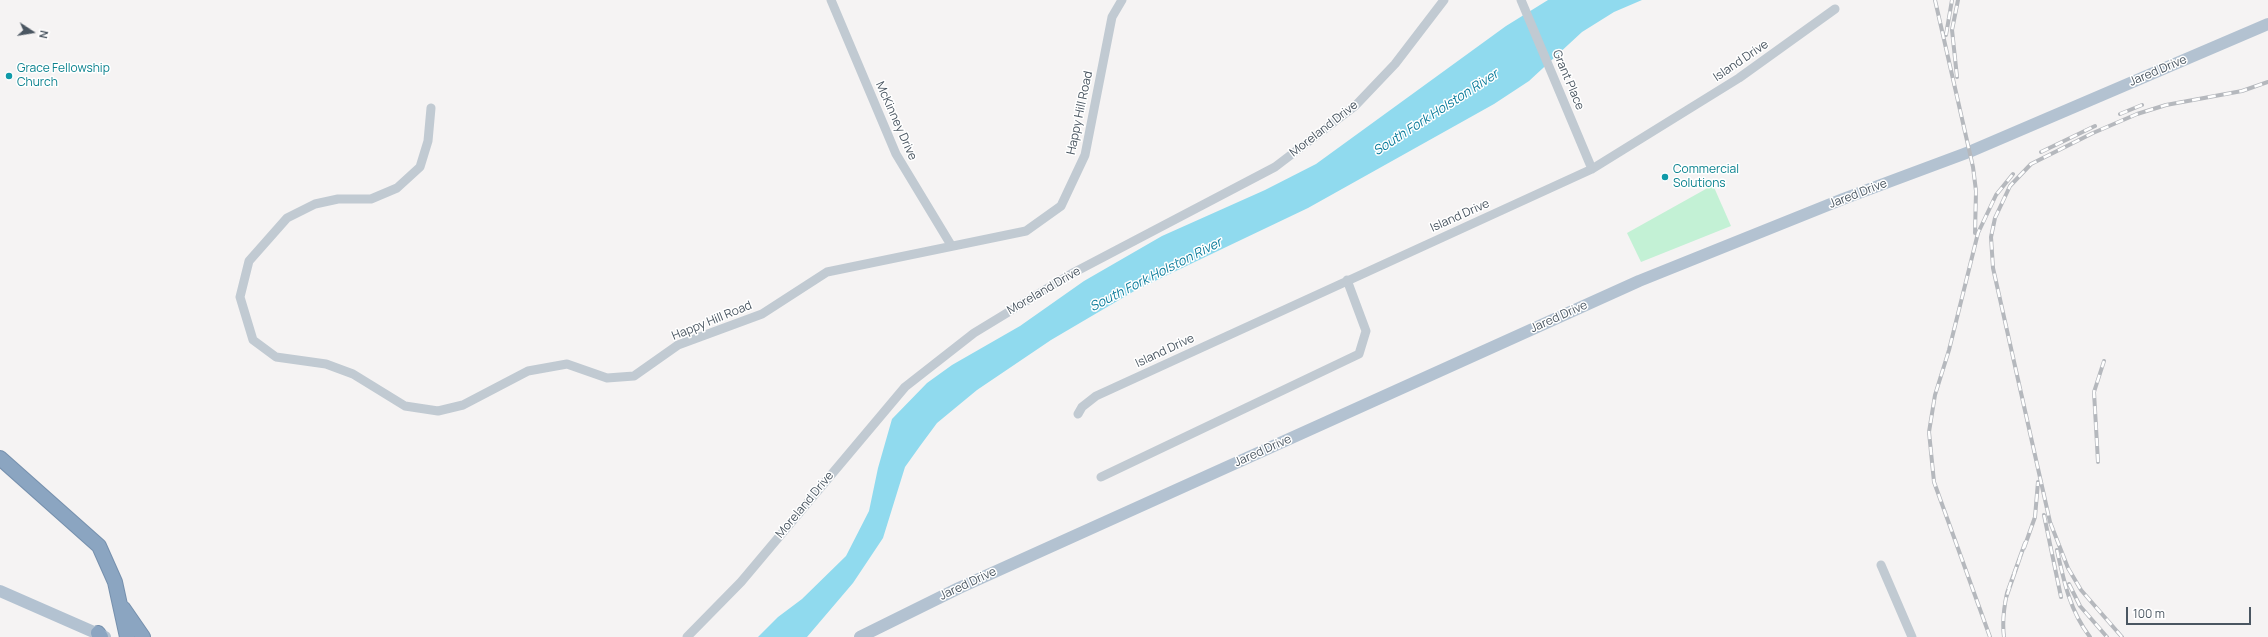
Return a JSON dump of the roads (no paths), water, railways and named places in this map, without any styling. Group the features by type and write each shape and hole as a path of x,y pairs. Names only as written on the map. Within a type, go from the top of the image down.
{"highway":[{"path":"0,458 99,546 115,582 126,637"},
{"path":"119,601 128,619 144,637"}],"main road":[{"name":"Jared Drive","path":"860,637 966,585 1639,281 1843,199 1969,152 2268,24"},
{"path":"0,591 102,636"}],"street":[{"name":"McKinney Drive","path":"831,0 896,154 951,245"},
{"name":"Happy Hill Road","path":"431,108 428,141 420,167 397,188 371,199 332,200 315,204 287,218 249,261 240,297 253,340 276,357 326,364 353,374 406,406 438,411 463,405 528,371 567,364 607,378 634,376 678,345 762,314 827,272 1026,230 1061,206 1085,155 1112,17 1122,0"},
{"name":"Moreland Drive","path":"687,637 740,582 905,387 974,333 1065,278 1275,167 1355,106 1395,64 1444,0"},
{"name":"Grant Place","path":"1521,0 1592,169"},
{"name":"Island Drive","path":"1078,414 1087,402 1096,396 1592,169 1738,78 1835,9"},
{"path":"1102,477 1360,354 1366,331 1347,280"},
{"path":"1881,565 1912,637"}],"water":[{"name":"South Fork Holston River","path":"1548,0 1642,0 1614,12 1582,32 1529,81 1494,104 1308,208 1136,290 1051,340 977,390 937,423 905,467 883,538 853,583 807,637 758,637 778,617 802,599 846,556 869,511 878,468 892,419 927,383 952,365 1020,326 1084,281 1162,236 1265,190 1316,164 1506,26"}],"railway":[{"path":"1935,0 1973,167 1976,191 1975,233"},
{"path":"1946,35 1952,0"},
{"path":"1957,77 1952,30 1958,0"},
{"path":"2122,637 2081,590 2068,568 2050,522 1993,268 1991,237 1995,218 2010,186 2031,164 2093,133 2137,114 2166,105 2242,91 2268,82"},
{"path":"2120,114 2142,105"},
{"path":"2041,152 2095,126"},
{"path":"1990,637 1934,482 1929,432 1935,395 1949,350 1978,233 1996,195 2013,174"},
{"path":"2098,462 2094,392 2104,361"},
{"path":"2024,548 2035,517 2038,482"},
{"path":"2044,515 2061,597"},
{"path":"2004,637 2003,626 2005,604 2006,598 2007,593 2025,543 2006,598"},
{"path":"2057,550 2069,596 2077,617 2090,637"},
{"path":"2069,584 2080,606 2107,637"}],"place":[{"name":"Grace Fellowship Church","path":"9,76"},
{"name":"Commercial Solutions","path":"1665,177"}]}
